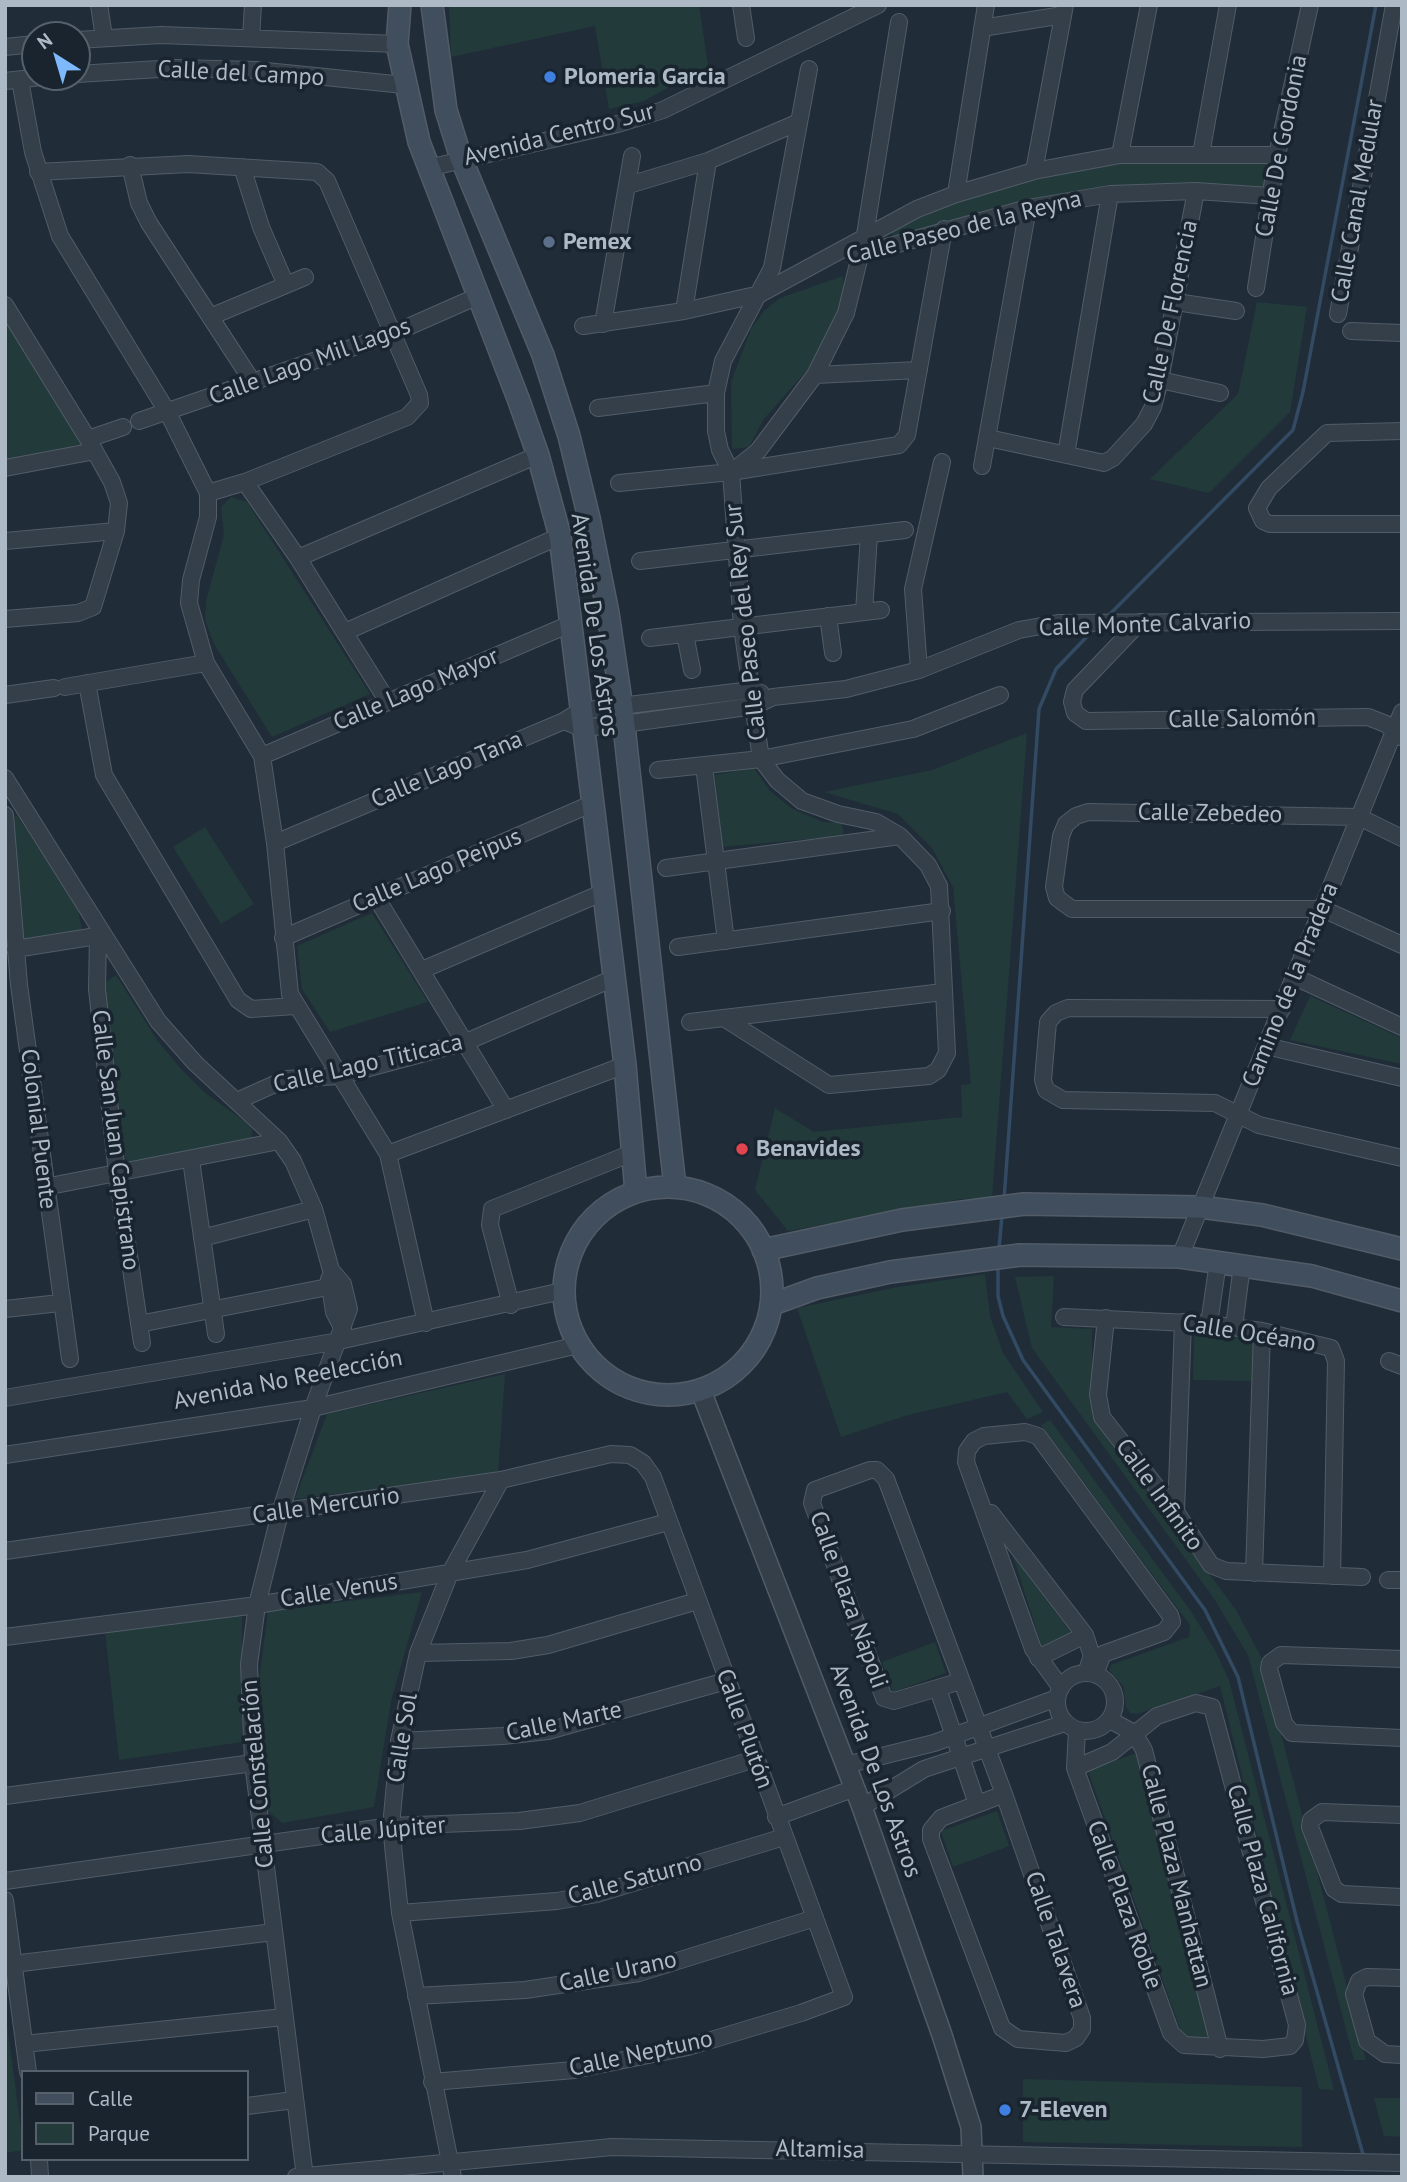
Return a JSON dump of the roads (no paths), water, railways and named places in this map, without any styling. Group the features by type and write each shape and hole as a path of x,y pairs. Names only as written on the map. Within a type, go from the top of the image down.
{"main road":[{"name":"Avenida De Los Astros","path":"400,5 397,44 404,85 428,168 538,455 560,536 570,624 575,720 604,891 625,1065 636,1192"},
{"name":"Avenida De Los Astros","path":"432,5 444,102 461,158 543,355 569,436 608,613 623,716 675,1188"},
{"path":"675,1188 702,1194 727,1207 748,1226 763,1250 771,1276 772,1304 765,1334 749,1358 726,1379 701,1391 669,1395 639,1391 609,1376 578,1345 569,1329 563,1309 562,1291 568,1262 583,1231 607,1208 636,1192 675,1188"},
{"path":"763,1250 902,1220 1024,1204 1200,1207 1262,1215 1402,1250"},
{"path":"772,1304 817,1288 890,1272 1020,1255 1180,1257 1312,1276 1402,1301"}],"street":[{"path":"99,5 104,37"},
{"path":"251,38 253,5"},
{"name":"Avenida Centro Sur","path":"428,168 461,158 618,124 663,110 878,5"},
{"path":"956,194 986,5"},
{"path":"1120,155 1149,5"},
{"path":"1201,154 1228,5"},
{"name":"Calle De Gordonia","path":"1256,288 1270,196 1310,5"},
{"name":"Calle Canal Medular","path":"1338,314 1394,5"},
{"path":"742,6 746,38"},
{"path":"982,28 1064,10 1034,171"},
{"path":"731,472 758,451 815,375 846,313 866,235 899,22"},
{"name":"Calle del Campo","path":"91,38 251,38 397,44"},
{"name":"Calle del Campo","path":"91,73 176,68 256,70 404,85"},
{"name":"Calle Paseo del Rey Sur","path":"727,1020 829,1086 929,1076 938,1070 947,1053 939,886 928,864 900,836 876,822 838,814 803,801 777,780 761,759 742,627 731,472 720,450 716,431 716,393 723,361 772,268 809,69"},
{"path":"12,81 60,236 168,413 208,493 208,517 191,580 190,603 206,663 261,756 275,843 287,981 295,1006 388,1154 426,1323"},
{"path":"629,186 708,161 799,122"},
{"name":"Calle Paseo de la Reyna","path":"583,326 684,310 760,294 866,235 956,194 1034,171 1120,155 1278,155"},
{"path":"603,324 629,186 632,156"},
{"path":"684,310 708,161"},
{"path":"38,172 130,165 242,167 317,172 327,181 419,395 416,411 245,482 208,493"},
{"path":"130,165 139,202 149,223 254,384"},
{"path":"242,167 261,226 286,285"},
{"name":"Calle Paseo de la Reyna","path":"825,260 862,254 943,229 1028,208 1110,194 1196,191 1270,196"},
{"name":"Calle De Florencia","path":"988,438 1100,463 1113,458 1150,416 1176,302 1196,191"},
{"path":"1066,455 1110,194"},
{"path":"982,466 1028,208"},
{"path":"619,483 731,472 899,445 907,435 943,229"},
{"path":"210,317 305,277"},
{"name":"Calle Lago Mil Lagos","path":"139,421 254,384 392,334 478,296"},
{"path":"1176,302 1236,312"},
{"path":"5,305 91,445 112,482 118,503 116,531 93,607 78,613 5,619"},
{"path":"1351,331 1402,333"},
{"path":"815,375 919,370"},
{"path":"1160,380 1220,393"},
{"path":"598,408 716,393"},
{"path":"5,468 91,445 123,427"},
{"path":"1402,431 1336,431 1318,440 1259,500 1258,514 1270,524 1402,524"},
{"path":"299,558 538,455"},
{"path":"919,670 913,589 942,462"},
{"path":"245,482 299,558 388,702"},
{"path":"640,561 905,530"},
{"path":"5,541 116,531"},
{"path":"864,612 869,535"},
{"path":"345,632 560,536"},
{"path":"650,638 881,610"},
{"path":"828,616 833,653"},
{"name":"Calle Monte Calvario","path":"623,716 753,698 846,689 919,670 1019,630 1058,622 1402,621"},
{"name":"Calle Salomón","path":"1140,622 1075,690 1072,702 1075,713 1086,721 1368,717 1378,719 1398,735"},
{"name":"Calle Lago Mayor","path":"261,756 570,624"},
{"path":"685,634 692,670"},
{"path":"5,695 206,663"},
{"path":"87,683 104,775 238,1000 251,1009 295,1006"},
{"path":"657,770 761,759 930,725 1000,695"},
{"name":"Camino de la Pradera","path":"1180,1257 1359,817 1398,735 1402,712"},
{"name":"Calle Lago Tana","path":"275,843 575,720 623,716"},
{"path":"704,766 726,941"},
{"path":"5,778 101,936 170,1036 279,1141 302,1179 314,1209 335,1286 139,1324"},
{"name":"Calle Lago Peipus","path":"283,938 591,804"},
{"name":"Calle Zebedeo","path":"1323,909 1072,909 1063,905 1054,887 1061,836 1066,824 1076,816 1088,812 1359,817"},
{"name":"Colonial Puente","path":"5,815 8,908 15,949 12,986 70,1359"},
{"path":"1359,817 1402,838"},
{"path":"666,868 900,836"},
{"path":"422,970 604,891"},
{"path":"376,897 506,1110"},
{"path":"1323,909 1402,945"},
{"path":"678,947 942,911"},
{"path":"15,949 101,936"},
{"name":"Calle San Juan Capistrano","path":"101,936 97,989 117,1174 142,1343"},
{"path":"1295,977 1402,1027"},
{"name":"Calle Lago Titicaca","path":"237,1101 286,1079 339,1076 466,1042 614,978"},
{"path":"690,1022 727,1020 943,992"},
{"path":"1282,1009 1068,1008 1056,1013 1048,1022 1045,1032 1043,1080 1053,1096 1063,1100 1204,1101 1259,1125 1402,1158"},
{"path":"1266,1046 1402,1078"},
{"path":"388,1154 625,1065"},
{"path":"45,1187 279,1141"},
{"path":"511,1304 490,1226 492,1209 632,1153"},
{"path":"191,1160 216,1334"},
{"path":"202,1238 314,1209"},
{"path":"1209,1324 1218,1262"},
{"path":"1234,1327 1242,1265"},
{"name":"Calle Constelación","path":"302,2176 253,1763 248,1664 257,1605 280,1513 313,1408 349,1308 335,1286"},
{"name":"Avenida No Reelección","path":"5,1398 341,1335 426,1323 562,1291"},
{"path":"5,1309 60,1303"},
{"name":"Calle Océano","path":"1064,1317 1234,1327 1324,1344 1335,1354 1332,1576"},
{"name":"Calle Infinito","path":"1106,1318 1099,1408 1110,1428 1176,1512 1211,1565 1226,1571 1362,1577"},
{"path":"1176,1512 1183,1322"},
{"path":"1254,1573 1262,1331"},
{"name":"Avenida No Reelección","path":"5,1455 313,1408 578,1345"},
{"name":"Avenida De Los Astros","path":"701,1391 855,1788 966,2105 974,2153 973,2177"},
{"path":"1059,1693 1038,1658 966,1462 967,1451 974,1441 984,1436 1032,1433 1058,1463 1172,1622 1164,1632 1107,1651 1090,1673"},
{"name":"Calle Mercurio","path":"5,1550 501,1480 611,1454 630,1455 643,1463"},
{"name":"Calle Plutón","path":"643,1463 653,1477 844,1997"},
{"name":"Calle Plaza Nápoli","path":"961,1681 894,1701 884,1698 880,1693 812,1503 815,1490 822,1485 870,1469 882,1473 979,1728"},
{"name":"Calle Sol","path":"452,2169 432,2082 400,1913 391,1826 399,1741 418,1653 450,1573 501,1480"},
{"path":"981,1500 1085,1635 1091,1656 1090,1673"},
{"name":"Calle Venus","path":"5,1637 257,1605 555,1555 668,1522"},
{"path":"418,1653 511,1651 548,1645 697,1601"},
{"path":"1038,1658 1085,1635"},
{"path":"1402,1659 1281,1655 1270,1662 1284,1723 1292,1732 1402,1738"},
{"path":"862,1807 924,1769 1071,1726 1096,1730 1110,1720 1116,1703 1115,1693 1103,1678 1090,1673 1067,1680 1059,1693 1058,1708 1071,1726"},
{"name":"Calle Marte","path":"399,1741 548,1731 726,1681"},
{"path":"938,1689 977,1804"},
{"path":"846,1765 956,1736 1059,1693"},
{"name":"Calle Plaza California","path":"1133,1733 1157,1716 1196,1703 1205,1703 1216,1714 1298,2031 1295,2040 1284,2048 1220,2049 1184,2045 1177,2040"},
{"name":"Calle Plaza Manhattan","path":"1110,1720 1133,1733 1144,1750 1220,2049"},
{"name":"Calle Plaza Roble","path":"1071,1726 1074,1768 1171,2033 1177,2040"},
{"name":"Calle Talavera","path":"979,1728 1004,1794 1082,2018 1082,2029 1076,2038 1066,2043 1018,2039 1009,2035 997,2019 931,1839 931,1830 942,1818 1004,1794"},
{"path":"1074,1768 1112,1752 1133,1733"},
{"name":"Calle Júpiter","path":"5,1881 391,1826 519,1821 580,1812 755,1759"},
{"path":"5,1796 253,1763"},
{"path":"776,1817 855,1788"},
{"path":"1402,1815 1322,1812 1315,1815 1310,1827 1334,1889 1342,1894 1402,1897"},
{"name":"Calle Saturno","path":"400,1913 597,1895 784,1837"},
{"path":"5,1900 27,2070"},
{"name":"Calle Urano","path":"416,1996 525,1990 639,1973 815,1918"},
{"path":"13,1964 274,1933"},
{"path":"1402,1978 1367,1977 1359,1981 1353,1994 1367,2041 1374,2049 1385,2054 1402,2055"},
{"name":"Calle Neptuno","path":"432,2082 574,2070 663,2053 801,2013 844,1997"},
{"path":"24,2044 284,2017"},
{"path":"248,2106 294,2100"},
{"name":"Altamisa","path":"302,2176 452,2169 612,2147 1402,2163"}],"waterway":[{"path":"1107,617 1293,430 1303,392 1376,5"},
{"path":"1004,1200 1039,709 1056,669 1096,627"},
{"path":"999,1249 1002,1215"},
{"path":"998,1267 998,1296 1003,1316 1023,1360 1205,1610 1238,1677 1297,1921 1364,2158"}],"place":[{"name":"Plomeria Garcia","path":"550,77"},
{"name":"Pemex","path":"549,242"},
{"name":"Benavides","path":"742,1149"},
{"name":"7-Eleven","path":"1005,2110"}]}
